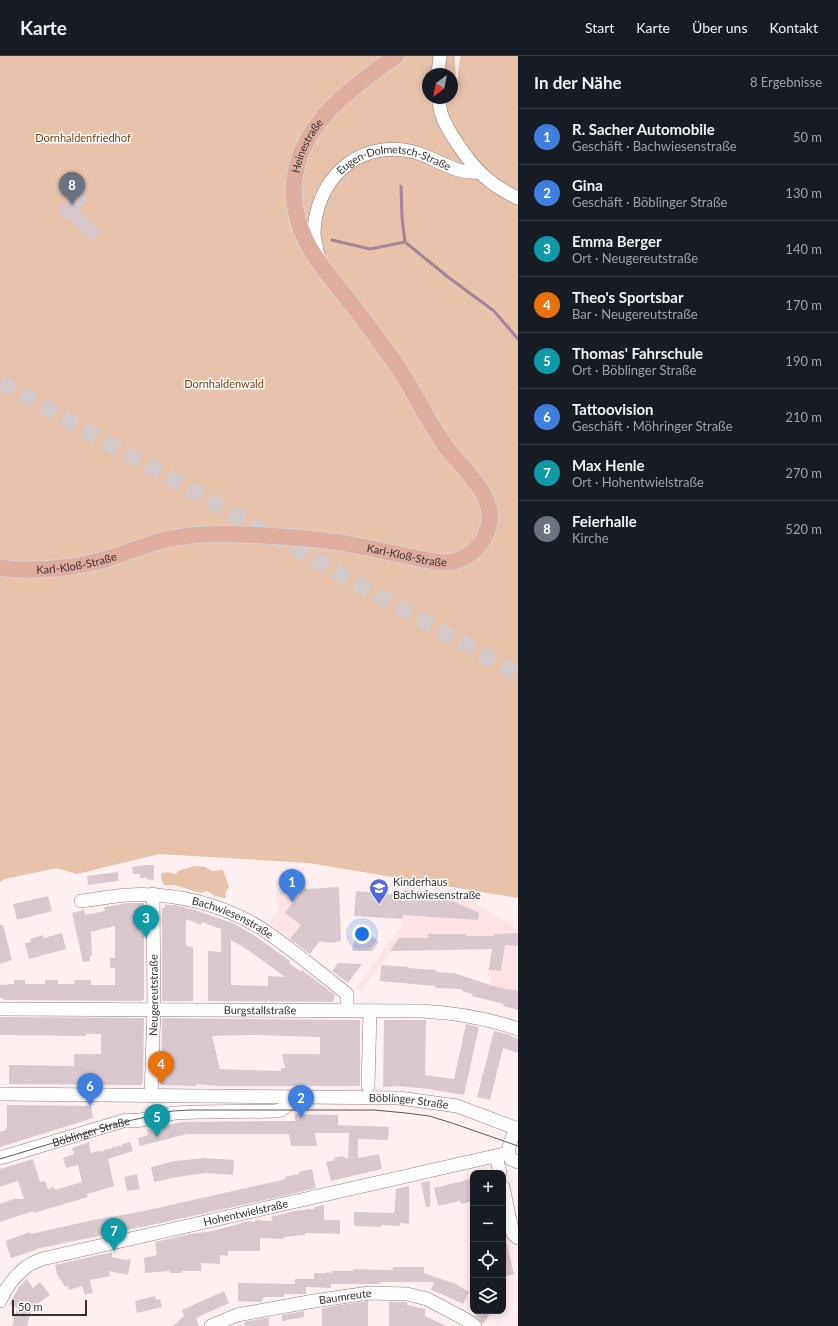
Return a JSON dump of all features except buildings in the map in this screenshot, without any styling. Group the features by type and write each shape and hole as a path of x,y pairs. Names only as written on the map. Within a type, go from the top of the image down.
{"main road":[{"name":"Heinestraße","path":"320,266 304,238 296,212 294,186 300,155 309,136 328,112 365,79 396,56"},
{"name":"Karl-Kloß-Straße","path":"0,568 34,570 67,567 100,561 166,539 203,534 290,537 343,543 440,562 459,560 475,550 482,541 488,526 489,507 484,494 442,442 400,370 378,339 320,266"}],"street":[{"path":"439,68 440,56"},
{"name":"Eugen-Dolmetsch-Straße","path":"440,104 441,113 450,132 469,162 494,186 518,198"},
{"name":"Eugen-Dolmetsch-Straße","path":"320,266 314,237 315,222 320,201 333,177 342,169 362,156 380,149 400,150 419,153 455,170 470,173 479,172"},
{"name":"Bachwiesenstraße","path":"81,901 118,896 153,894 176,897 204,904 232,914 259,928 347,994 347,1010"},
{"name":"Neugereutstraße","path":"151,1096 154,1009 153,894"},
{"name":"Burgstallstraße","path":"0,1009 422,1011 471,1016 502,1023 518,1029"},
{"path":"368,1086 370,1010"},
{"name":"Böblinger Straße","path":"0,1094 399,1098 438,1102 458,1106 517,1128 507,1157"},
{"name":"Böblinger Straße","path":"0,1158 126,1120 132,1121 189,1112 275,1111 281,1110 298,1097"},
{"path":"501,1170 507,1157"},
{"name":"Hohentwielstraße","path":"0,1301 12,1281 26,1267 42,1259 507,1157"},
{"path":"506,1201 513,1234 518,1238"},
{"name":"Baumreute","path":"211,1326 237,1315 369,1293 407,1294 427,1299 475,1326"}],"shaded area":[{"path":"294,881 309,919 290,939 269,923 278,910 275,893"},
{"path":"404,890 457,893 518,929 518,1010 503,1006 507,989 490,985 491,978 487,977 492,949 391,951 361,991 356,988 402,925"}],"green space":[{"path":"0,56 455,56 455,68 422,68 422,104 458,104 458,75 460,56 518,56 518,898 309,863 159,854 77,874 56,868 5,879 0,882"},
{"path":"194,866 205,867 212,871 223,870 229,887 226,891 226,898 215,896 207,891 200,893 175,885 164,885 161,879 161,873 168,872 176,874 178,871"}],"waterway":[{"path":"401,186 402,217 405,242 448,277 494,311 518,339"},
{"path":"332,240 370,249 405,242"}],"tunnel":[{"path":"0,382 518,674"}],"tram line":[{"path":"0,1159 119,1123 173,1111 190,1110 374,1110 406,1113 429,1116 518,1146"}],"place":[{"name":"Feierhalle","path":"72,205"},
{"name":"R. Sacher Automobile","path":"292,902"},
{"name":"Kinderhaus Bachwiesenstraße","path":"379,905"},
{"name":"Emma Berger","path":"146,938"},
{"name":"Theo's Sportsbar","path":"161,1084"},
{"name":"Tattoovision","path":"90,1106"},
{"name":"Gina","path":"301,1118"},
{"name":"Thomas' Fahrschule","path":"157,1137"},
{"name":"Max Henle","path":"114,1251"}],"park label":[{"name":"Dornhaldenfriedhof","path":"83,138"},
{"name":"Dornhaldenwald","path":"224,384"}]}
